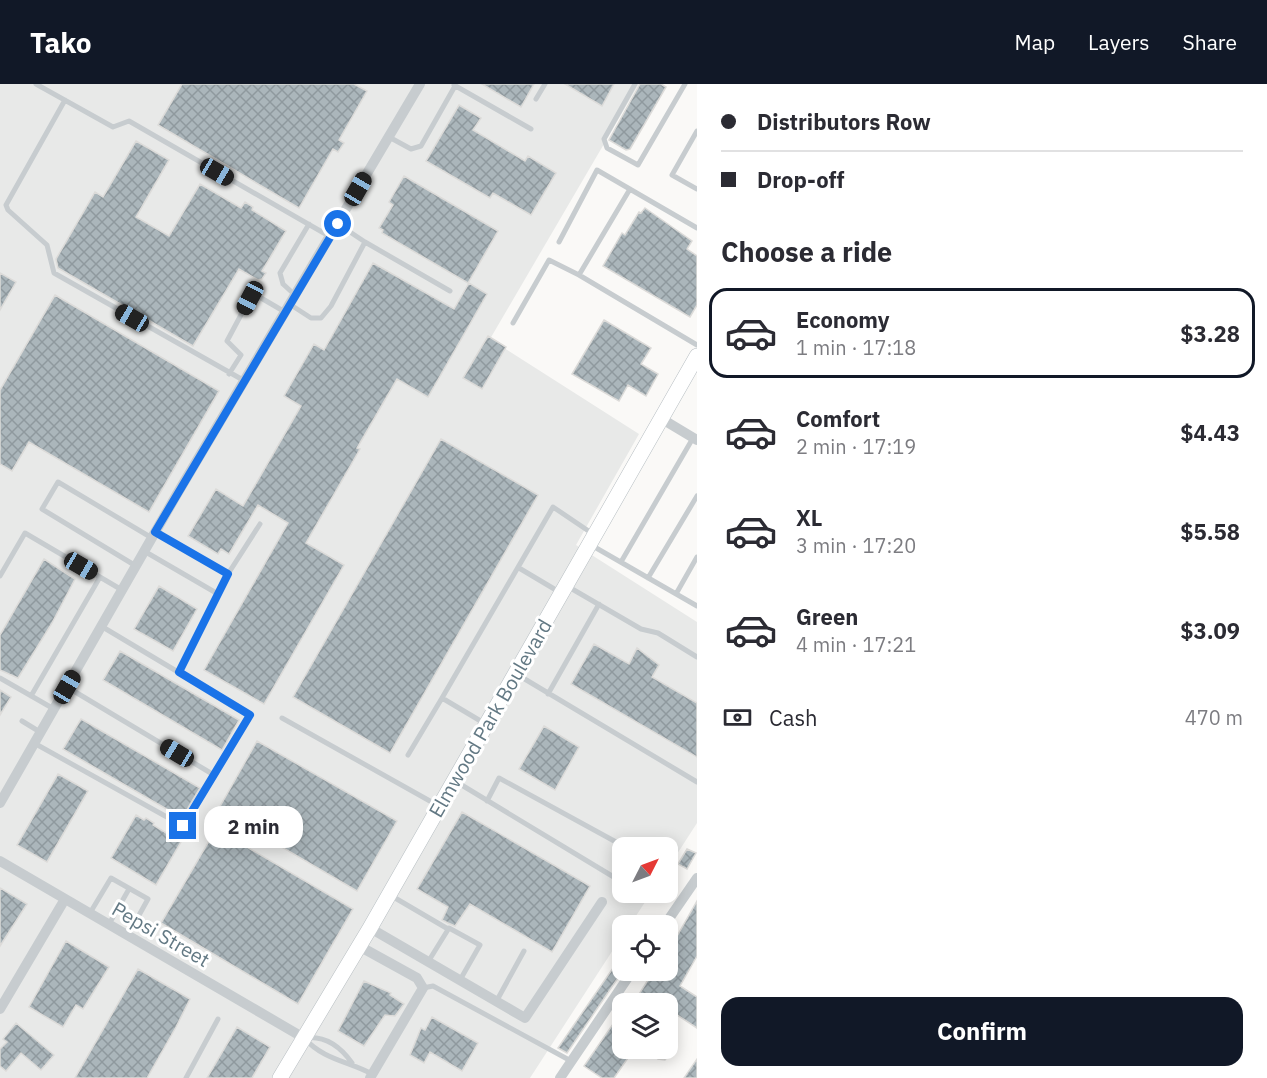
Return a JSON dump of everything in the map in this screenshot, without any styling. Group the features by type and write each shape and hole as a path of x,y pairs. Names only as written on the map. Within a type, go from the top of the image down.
{"street":[{"path":"0,803 4,786 34,743 144,551 420,84"},
{"name":"Elmwood Park Boulevard","path":"280,1078 370,928 697,356"},
{"path":"662,419 695,439"},
{"name":"Pepsi Street","path":"0,861 304,1038"},
{"path":"672,915 697,878"},
{"path":"0,1009 65,899"},
{"path":"370,928 525,1018 602,902"},
{"path":"358,946 417,978 423,988 371,1076"},
{"path":"560,1078 626,981"}],"lane":[{"path":"36,84 113,127 129,121 331,237"},
{"path":"536,99 545,84"},
{"path":"635,84 604,139 607,148 638,165 685,84"},
{"path":"389,137 411,149 421,146 454,85 531,129"},
{"path":"65,100 6,205 8,210 47,245 54,273 245,381"},
{"path":"694,188 672,175 697,131"},
{"path":"559,242 597,170 697,228"},
{"path":"579,275 630,189"},
{"path":"291,305 280,273 309,224"},
{"path":"338,224 450,291"},
{"path":"229,374 241,355 227,341 250,298 256,295 291,305 311,318 321,318 331,306 365,242"},
{"path":"513,323 549,260 579,275 697,345"},
{"path":"621,562 695,439"},
{"path":"136,566 42,509 58,482 228,574"},
{"path":"648,578 697,496"},
{"path":"408,755 553,507 621,562 697,606"},
{"path":"179,672 228,574 260,524"},
{"path":"0,576 25,533 122,590"},
{"path":"144,551 218,594"},
{"path":"676,594 697,557"},
{"path":"519,568 599,604 641,629 658,633 697,657"},
{"path":"31,696 99,577"},
{"path":"548,693 599,604"},
{"path":"34,743 183,826 250,715 101,626"},
{"path":"514,673 697,782"},
{"path":"0,678 54,709"},
{"path":"67,687 214,775"},
{"path":"442,698 485,724"},
{"path":"282,718 439,806"},
{"path":"22,721 40,732"},
{"path":"487,801 499,778 612,840"},
{"path":"454,780 612,876"},
{"path":"90,913 111,878 148,900 128,935"},
{"path":"109,924 129,889"},
{"path":"389,894 480,945 460,980"},
{"path":"429,962 448,929"},
{"path":"496,1002 524,951"},
{"path":"423,988 434,986 571,1061"},
{"path":"186,1078 218,1019"},
{"path":"304,1038 318,1036 343,1050 352,1063 371,1076"},
{"path":"304,1038 315,1050 337,1062 352,1063"}],"shaded area":[{"path":"0,84 639,84 490,339 639,434 576,545 697,622 697,823 678,852 678,837 612,837 612,903 644,903 637,915 612,915 612,951 530,1078 0,1078"}],"building":[{"path":"182,84 354,84 367,91 339,140 344,143 338,152 333,149 299,208 158,125"},
{"path":"482,84 534,84 521,107"},
{"path":"565,84 614,84 602,106"},
{"path":"640,84 661,84 666,87 630,149 626,150 609,140"},
{"path":"459,105 481,118 473,130 525,161 528,156 556,173 531,215 493,193 490,198 426,161"},
{"path":"136,141 169,160 136,217 169,236 200,184 241,208 245,202 253,207 252,210 286,231 262,271 266,273 262,279 258,280 239,269 193,346 58,268 56,259 95,192 103,197"},
{"path":"404,176 498,231 468,283 382,233 383,230 379,228 393,205 389,202"},
{"path":"645,208 692,241 687,249 697,256 697,305 690,317 603,266 622,233 625,235 639,212 641,213"},
{"path":"373,263 454,309 469,283 487,294 428,397 397,379 357,448 360,449 306,543 344,565 264,704 204,670 288,523 258,505 229,554 221,549 218,554 188,536 216,489 243,506 301,406 284,396 314,344 324,350"},
{"path":"0,273 16,282 0,310"},
{"path":"55,295 219,391 149,512 29,442 12,471 0,464 0,390"},
{"path":"604,320 651,348 641,364 658,374 646,396 628,385 619,401 572,374"},
{"path":"488,336 506,347 482,389 463,378"},
{"path":"441,439 538,495 390,753 293,697"},
{"path":"44,559 75,579 52,623 18,678 0,670 0,635"},
{"path":"159,586 197,609 173,651 134,629"},
{"path":"594,644 629,664 637,648 659,665 652,677 697,703 697,757 571,684"},
{"path":"120,651 239,720 222,750 103,680"},
{"path":"0,690 11,697 0,715"},
{"path":"81,719 200,788 182,818 63,749"},
{"path":"544,726 579,747 555,790 519,769"},
{"path":"257,741 397,821 357,891 218,810"},
{"path":"58,774 88,791 47,862 17,845"},
{"path":"462,812 590,886 552,952 470,904 455,926 448,923 442,920 448,907 417,889"},
{"path":"136,815 144,820 146,818 154,823 153,825 181,842 156,885 111,858"},
{"path":"216,829 353,909 298,1004 161,923"},
{"path":"687,849 696,853 687,869 678,864"},
{"path":"0,888 27,904 0,946"},
{"path":"697,901 697,956 680,986 697,997 697,1028 678,1016 678,993 640,993 647,981 678,981 678,934"},
{"path":"66,941 109,967 83,1009 76,1005 63,1027 29,1007"},
{"path":"138,969 190,999 147,1078 75,1078"},
{"path":"612,970 612,981 616,981 567,1053 558,1048"},
{"path":"364,981 391,993 390,995 404,1004 395,1016 385,1015 364,1046 338,1031"},
{"path":"432,1017 478,1043 462,1071 430,1052 424,1063 410,1055 421,1028 425,1030"},
{"path":"16,1023 54,1055 41,1070 21,1053 6,1071 0,1066 0,1049 7,1042 3,1039"},
{"path":"612,1025 612,1059 627,1059 614,1078 602,1078 584,1066"},
{"path":"237,1027 270,1047 252,1078 207,1078"},
{"path":"697,1059 697,1078 684,1078"}],"route":[{"path":"183,826 250,715 179,672 228,574 155,532 338,224"}]}
